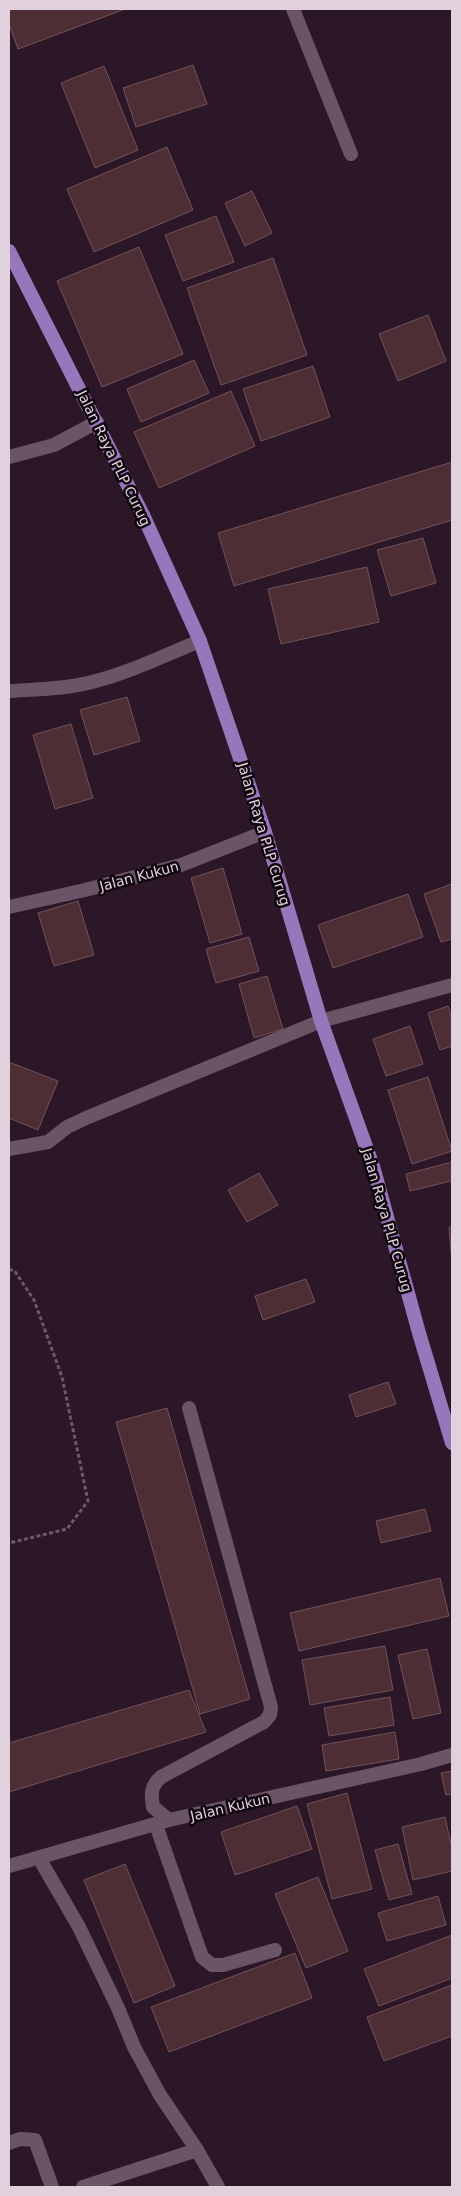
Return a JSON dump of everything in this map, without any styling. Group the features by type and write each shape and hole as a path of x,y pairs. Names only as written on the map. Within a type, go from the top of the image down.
{"main road":[{"name":"Jalan Raya PLP Curug","path":"9,251 143,515 200,640 265,832 321,1021 373,1166 419,1333 452,1443"}],"street":[{"path":"293,9 351,154"},
{"path":"9,457 54,445 97,422"},
{"path":"12,691 56,689 92,682 122,673 200,640"},
{"name":"Jalan Kukun","path":"9,907 181,865 265,832"},
{"path":"9,1149 48,1142 67,1127 93,1114 321,1021 452,985"},
{"path":"189,1408 270,1706 270,1715 264,1722 161,1777 154,1784 150,1793 153,1807 162,1822 202,1957 212,1965 223,1965 275,1950"},
{"name":"Jalan Kukun","path":"9,1866 162,1822 412,1766 452,1755"},
{"path":"39,1858 80,1927 134,2047 160,2095 218,2187"},
{"path":"9,2143 20,2139 35,2140 52,2187"},
{"path":"83,2187 196,2150"}],"path":[{"path":"9,1270 14,1270 34,1300 62,1377 88,1502 67,1529 9,1543"}],"building":[{"path":"9,9 125,9 18,49 9,24"},
{"path":"193,65 207,104 136,127 123,88"},
{"path":"104,66 138,150 95,168 61,83"},
{"path":"167,147 193,210 94,252 67,189"},
{"path":"252,191 272,233 245,246 225,203"},
{"path":"216,216 234,262 183,281 165,235"},
{"path":"139,247 183,354 102,387 57,281"},
{"path":"273,258 307,355 221,385 187,288"},
{"path":"428,315 446,361 398,381 379,334"},
{"path":"194,360 209,393 141,422 127,389"},
{"path":"313,366 330,417 261,441 243,389"},
{"path":"231,391 255,446 159,488 134,432"},
{"path":"452,462 452,520 234,586 218,533"},
{"path":"423,538 436,583 391,596 377,550"},
{"path":"367,567 379,622 281,644 268,589"},
{"path":"127,697 140,741 94,755 80,710"},
{"path":"71,724 93,798 55,809 33,735"},
{"path":"223,868 242,934 210,943 191,878"},
{"path":"452,884 452,939 441,942 424,894"},
{"path":"408,894 423,937 333,968 318,925"},
{"path":"78,901 94,955 54,966 38,913"},
{"path":"249,937 259,971 216,983 206,949"},
{"path":"267,976 283,1029 254,1038 239,984"},
{"path":"448,1006 452,1018 452,1046 440,1050 428,1013"},
{"path":"410,1026 423,1064 386,1076 373,1039"},
{"path":"9,1062 58,1081 38,1130 9,1118"},
{"path":"428,1077 452,1151 412,1164 388,1090"},
{"path":"452,1162 452,1186 451,1181 410,1191 406,1174"},
{"path":"259,1173 278,1205 247,1222 228,1190"},
{"path":"449,1227 452,1227 452,1262"},
{"path":"306,1279 315,1302 263,1320 255,1296"},
{"path":"388,1382 396,1404 356,1417 349,1395"},
{"path":"167,1408 250,1699 200,1714 116,1422"},
{"path":"425,1509 431,1531 381,1543 376,1521"},
{"path":"440,1578 449,1616 299,1651 290,1613"},
{"path":"385,1646 393,1690 310,1705 302,1660"},
{"path":"427,1649 441,1713 413,1719 398,1655"},
{"path":"189,1690 206,1732 9,1792 9,1743"},
{"path":"390,1697 394,1725 329,1736 324,1708"},
{"path":"395,1732 399,1759 326,1771 322,1745"},
{"path":"452,1771 452,1794 446,1795 441,1773"},
{"path":"347,1793 372,1889 332,1899 307,1804"},
{"path":"297,1806 312,1849 235,1875 221,1832"},
{"path":"445,1817 452,1849 452,1871 413,1880 402,1827"},
{"path":"398,1844 412,1894 389,1900 375,1850"},
{"path":"125,1864 175,1986 134,2003 84,1880"},
{"path":"318,1877 348,1951 306,1968 275,1894"},
{"path":"438,1896 446,1925 387,1941 378,1913"},
{"path":"452,1935 452,1978 379,2006 364,1969"},
{"path":"295,1953 312,1998 169,2052 151,2007"},
{"path":"452,1985 452,2036 384,2061 367,2017"}]}
